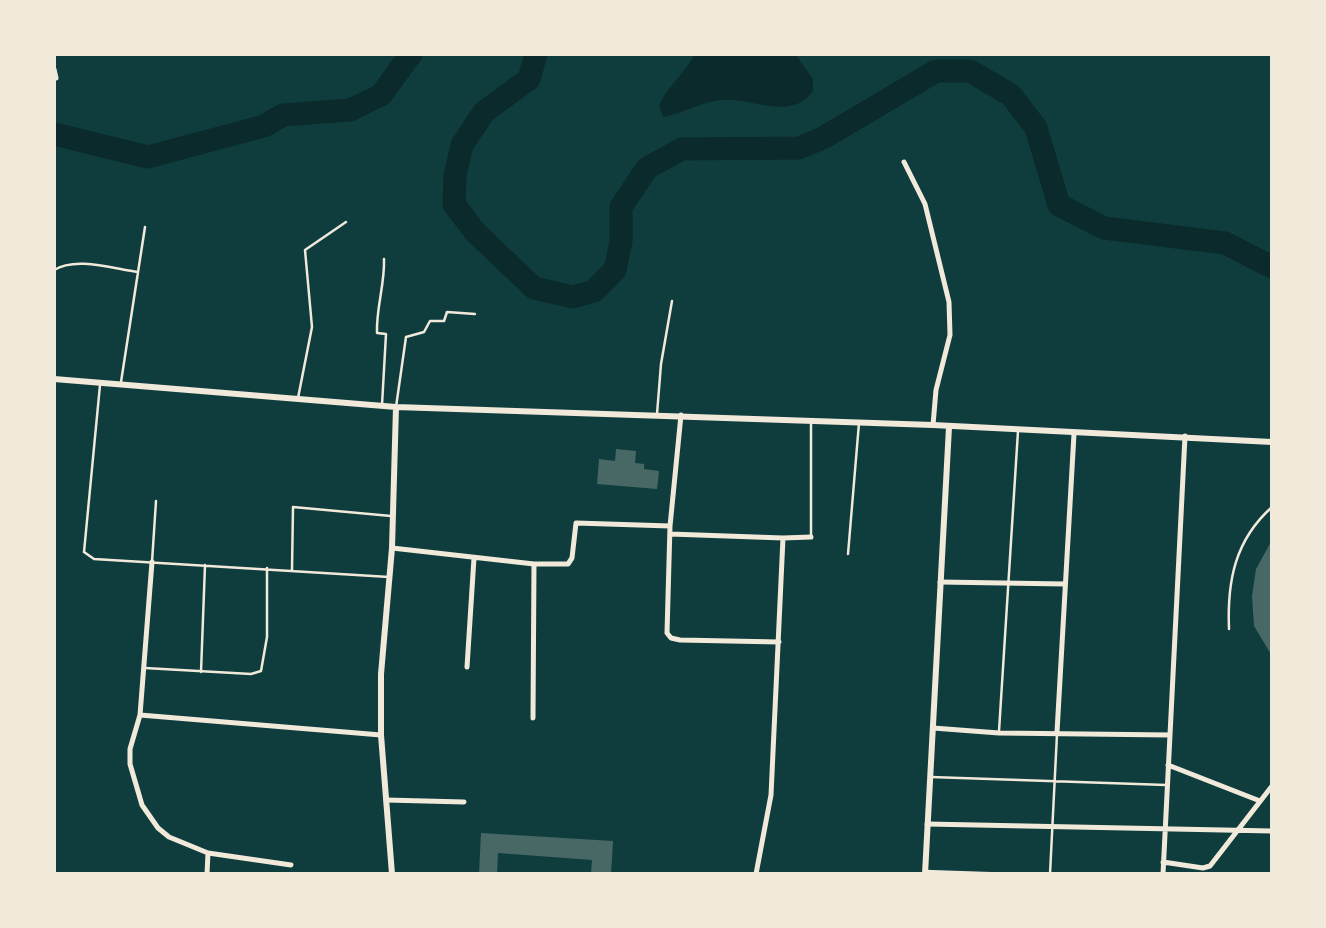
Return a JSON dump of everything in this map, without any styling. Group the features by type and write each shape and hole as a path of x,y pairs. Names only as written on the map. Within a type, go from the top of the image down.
{"street":[{"path":"54,69 56,78"},
{"path":"904,162 925,204 949,303 950,335 936,390 933,425"},
{"path":"54,380 121,383 396,407 933,425 1272,442"},
{"path":"392,874 382,736 381,674 394,516 396,407"},
{"path":"681,415 670,526 666,626 671,638 779,642"},
{"path":"925,873 949,427"},
{"path":"1057,732 1074,434"},
{"path":"1163,874 1185,436"},
{"path":"392,548 534,564 568,564 572,558 576,523 670,526"},
{"path":"670,534 811,537"},
{"path":"757,874 769,816 783,538"},
{"path":"467,667 474,558"},
{"path":"152,562 140,715 130,749 130,764 142,805 158,828 169,837 208,853 291,865"},
{"path":"533,718 534,564"},
{"path":"940,582 1065,584"},
{"path":"140,715 382,736"},
{"path":"933,728 999,733 1170,735"},
{"path":"1168,765 1260,801"},
{"path":"1163,862 1203,868 1210,866 1272,786"},
{"path":"386,800 464,802"},
{"path":"928,824 1272,831"},
{"path":"207,874 208,853"}],"lane":[{"path":"298,398 312,327 305,250 346,222"},
{"path":"121,383 145,227"},
{"path":"382,405 386,334 377,333 377,323 383,289 384,259"},
{"path":"54,270 65,264 138,272"},
{"path":"657,415 661,364 672,301"},
{"path":"396,407 406,337 424,332 430,321 444,321 447,312 475,314"},
{"path":"100,382 84,552 94,559 389,577"},
{"path":"811,421 811,537"},
{"path":"848,554 859,423"},
{"path":"999,733 1018,431"},
{"path":"152,562 156,501"},
{"path":"292,569 293,507 394,516"},
{"path":"1229,629 1228,590 1237,555 1251,530 1272,507"},
{"path":"201,672 205,565"},
{"path":"144,668 201,672 261,671 267,637 267,568"},
{"path":"1050,874 1057,732"},
{"path":"930,776 1166,786"},
{"path":"925,873 1013,874"}],"water":[{"path":"695,54 795,54 813,79 813,91 795,105 784,107 726,100 702,104 663,117 659,106"}],"building":[{"path":"616,449 636,451 635,463 644,464 644,469 659,471 657,489 597,484 599,459 615,461"},
{"path":"1272,540 1272,656 1254,626 1252,596 1256,569"},
{"path":"481,833 613,841 611,874 591,874 592,860 498,853 497,874 479,874"}],"waterway":[{"path":"54,134 148,157 264,126 283,115 350,110 381,95 411,54"},
{"path":"536,54 529,79 484,112 462,145 455,175 454,204 475,232 534,288 573,297 594,291 615,270 621,241 621,207 647,168 682,149 799,148 823,138 936,71 970,71 1011,95 1036,128 1059,205 1104,228 1225,243 1272,267"}]}
